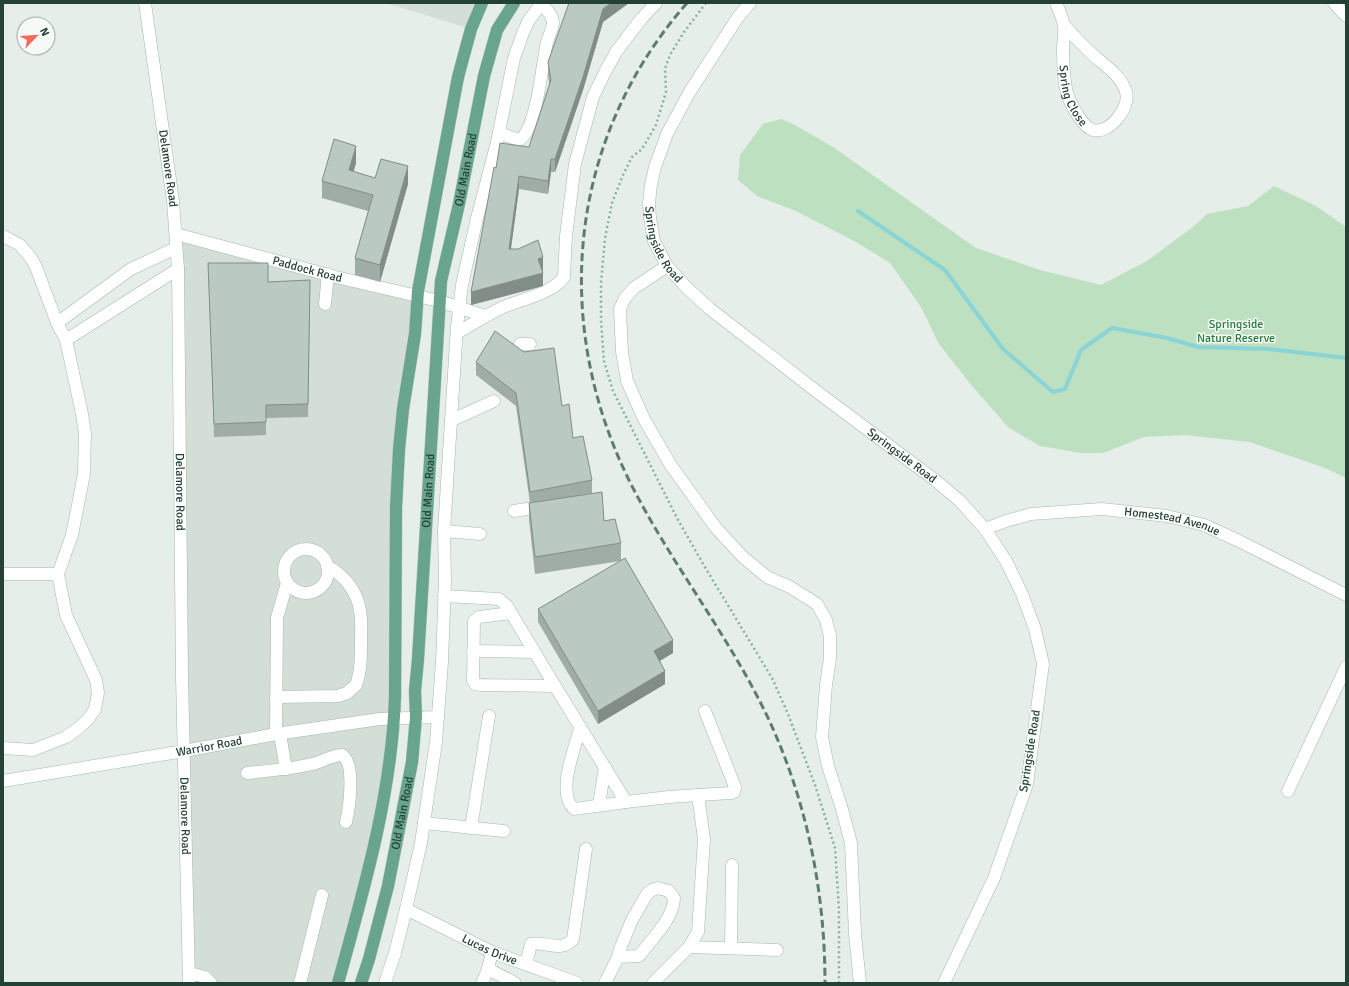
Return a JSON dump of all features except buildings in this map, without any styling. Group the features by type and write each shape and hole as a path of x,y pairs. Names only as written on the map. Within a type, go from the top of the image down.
{"main road":[{"name":"Old Main Road","path":"338,983 366,884 376,840 394,719 396,508 399,449 403,409 415,334 418,296 458,76 471,29 482,3"},
{"name":"Old Main Road","path":"361,983 369,959 388,886 412,762 416,717 415,691 441,281 459,204 484,76 497,30 514,3"}],"street":[{"name":"Delamore Road","path":"145,3 167,151 176,234 178,269 184,751 189,978"},
{"path":"457,333 484,316 548,289 564,277 566,236 575,164 593,98 616,52 642,18 656,3"},
{"name":"Springside Road","path":"750,3 734,23 689,93 667,134 655,167 651,185 650,203 654,241 667,266 686,288 710,309 935,480 960,501 985,529 1006,561 1022,594 1035,629 1043,664 1027,784 994,878 944,983"},
{"name":"Spring Close","path":"1056,3 1064,25 1063,48 1068,97 1079,117 1088,128 1099,130 1113,123 1120,116 1125,107 1127,93 1121,82 1111,70 1092,54 1064,25"},
{"path":"1334,3 1346,16"},
{"path":"385,983 395,952 421,843 436,742 442,662 444,531 457,333 462,285 475,226 499,133 518,43 529,20 542,4 550,14 553,26 547,42 536,106 528,130 522,139 519,140 499,133"},
{"name":"Paddock Road","path":"176,234 328,274 439,301 484,316"},
{"path":"3,236 20,245 31,258 36,267 66,340 83,420 85,433 84,474 72,535 58,574 66,615 96,680 98,693 95,708 89,718 80,727 66,736 33,750 3,748"},
{"path":"58,323 131,269 176,248"},
{"path":"667,266 634,288 625,298 620,309 622,352 626,381 644,419 670,464 716,528 743,556 767,577 790,587 817,604 826,620 830,636 830,658 826,685 822,737 828,766 851,843 855,934 860,983"},
{"path":"66,340 178,269"},
{"path":"325,304 328,274"},
{"path":"452,422 461,416 494,401"},
{"path":"514,511 560,504"},
{"name":"Homestead Avenue","path":"985,529 1031,514 1094,509 1167,516 1204,525 1239,541 1346,596"},
{"path":"444,531 480,534"},
{"path":"286,583 296,591 302,593 314,592 324,584 328,572 327,566 321,555 309,549 297,551 287,559 284,564 284,577 286,583 277,618 276,697 278,734 286,769"},
{"path":"276,697 338,696 347,693 356,685 361,650 360,610 357,598 342,576 327,566"},
{"path":"3,574 58,574"},
{"path":"444,596 499,599 508,606 534,652 626,802"},
{"path":"512,613 479,617 474,621 473,681 475,684 555,686"},
{"path":"473,651 534,652"},
{"path":"1288,791 1346,667"},
{"path":"580,728 565,783 566,796 569,804 574,809 626,802 734,792 736,787 705,711"},
{"path":"471,828 489,716"},
{"name":"Warrior Road","path":"3,781 278,734 380,719 438,717"},
{"path":"247,773 286,769 313,764 342,755 347,760 349,770 350,799 346,822"},
{"path":"600,806 605,767"},
{"path":"653,983 689,947 698,932 702,889 704,839 698,795"},
{"path":"424,823 504,831"},
{"path":"526,964 531,944 538,943 564,947 573,939 586,849"},
{"path":"731,948 732,865"},
{"path":"605,983 618,957 632,920 647,894 658,888 669,891 674,898 674,904 668,919 639,956 618,957"},
{"path":"300,983 322,895"},
{"name":"Lucas Drive","path":"406,909 492,952 576,983"},
{"path":"689,947 777,950"},
{"path":"482,983 488,969 492,952"},
{"path":"488,969 516,983"},
{"path":"189,978 205,977 211,983"}],"path":[{"path":"706,3 684,32 670,55 665,69 666,92 656,125 642,149 632,157 612,203 605,238 601,283 601,321 604,361 612,391 677,518 772,678 788,714 815,785 835,848 839,909 839,983"}],"shaded area":[{"path":"386,3 482,3 471,29"},
{"path":"176,234 417,296 403,409 390,751 338,983 189,983"}],"green space":[{"name":"Springside Nature Reserve","path":"781,119 793,124 833,147 976,248 1040,270 1101,285 1147,261 1193,227 1207,214 1248,206 1274,186 1316,206 1346,227 1346,478 1325,468 1250,442 1185,435 1144,437 1103,453 1081,453 1040,446 1009,428 972,386 939,344 921,307 890,263 856,242 796,211 757,196 738,180 740,155 763,124"}],"waterway":[{"path":"858,211 945,270 1003,349 1053,392 1065,389 1081,350 1112,328 1167,338 1198,347 1269,349 1346,358"}],"railway":[{"path":"687,3 647,57 616,115 595,175 584,238 582,302 590,365 607,429 634,490 667,548 738,661 769,720 782,751 794,783 811,848 822,915 825,983"}]}
